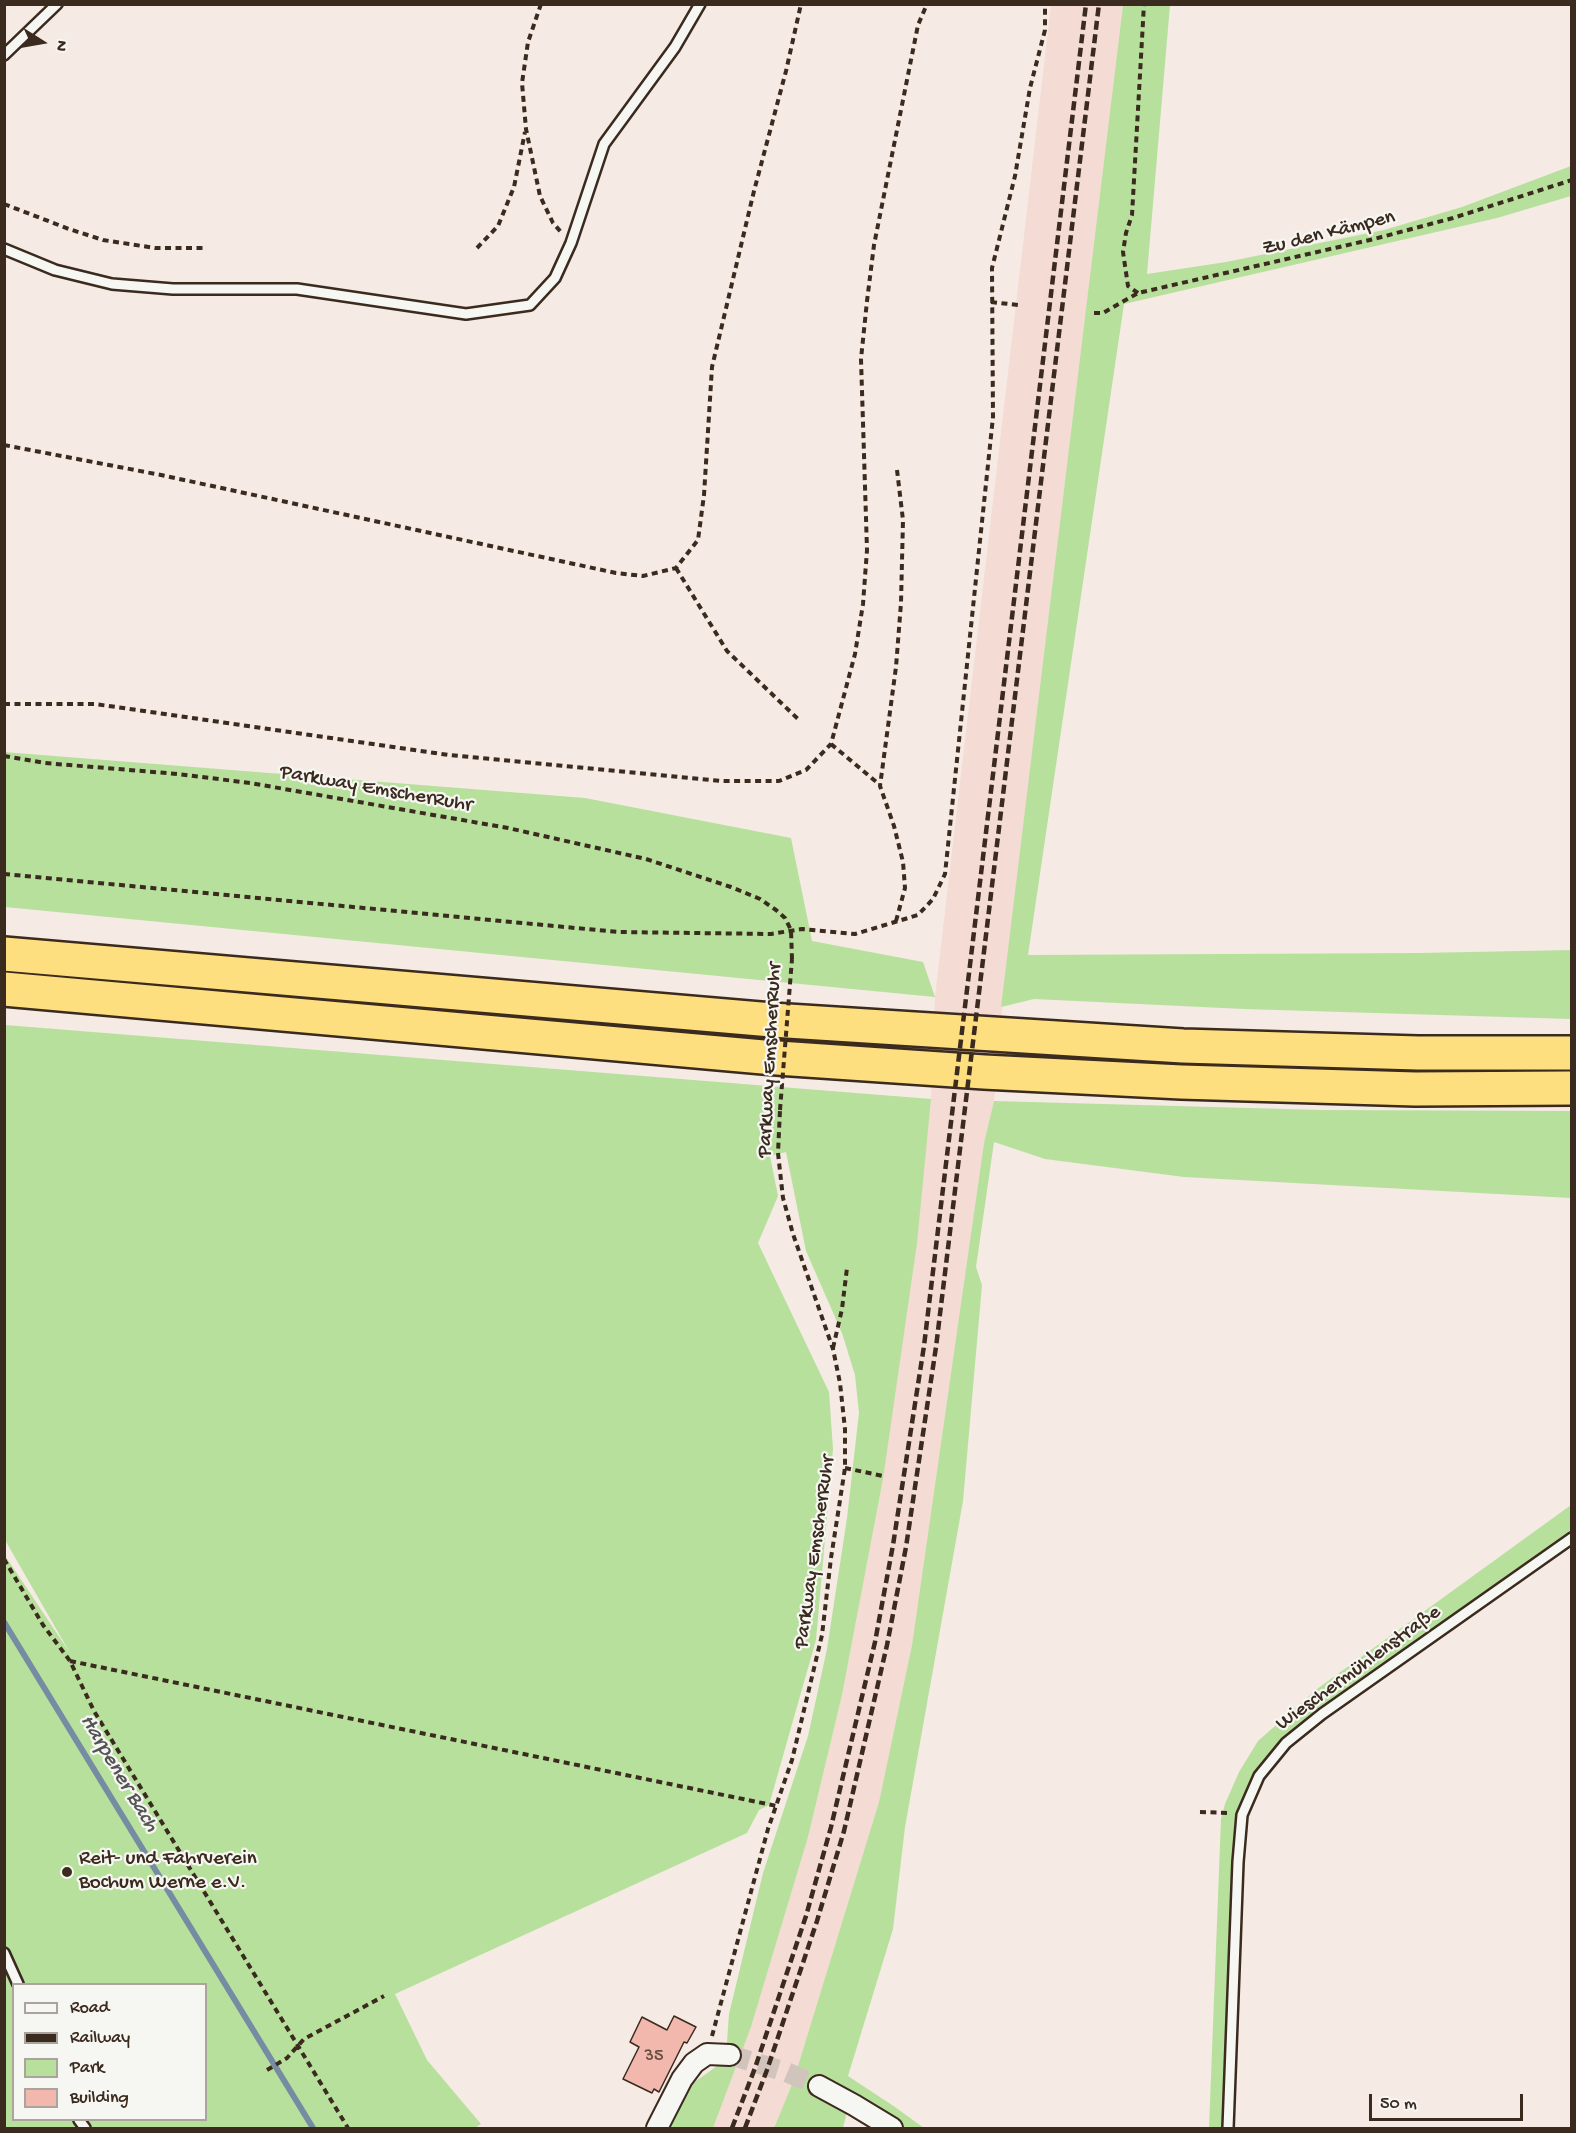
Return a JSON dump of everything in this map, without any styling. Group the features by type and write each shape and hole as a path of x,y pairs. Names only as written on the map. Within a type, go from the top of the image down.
{"highway":[{"path":"4,954 772,1020 1184,1046 1418,1053 1572,1053"},
{"path":"4,989 763,1057 984,1072 1181,1082 1415,1089 1572,1088"}],"street":[{"path":"657,2128 681,2079 694,2063 707,2054 730,2055"},
{"path":"819,2086 892,2128"}],"lane":[{"path":"4,55 57,4"},
{"path":"4,249 55,270 112,284 173,289 297,289 466,314 530,305 555,278 571,243 604,144 675,47 700,4"},
{"name":"Wieschermühlenstraße","path":"1228,2128 1238,1863 1242,1815 1259,1776 1286,1743 1322,1714 1572,1538"},
{"path":"4,1953 18,1983"}],"path":[{"path":"541,4 528,42 522,83 526,129 540,196 554,223 571,243"},
{"path":"4,445 161,475 616,573 643,576 676,568 698,540 704,495 712,367 801,4"},
{"path":"4,704 95,704 430,752 584,770 721,782 778,781 806,770 831,744 855,654 867,550 861,359 871,267 918,25 927,4"},
{"path":"4,874 618,932 771,934 802,929 855,934 918,915 933,899 945,874 993,417 992,268 1006,214 1030,88 1045,30 1046,4"},
{"path":"1138,293 1128,286 1123,252 1132,215 1144,4"},
{"path":"477,248 498,226 514,187 526,129"},
{"name":"Zu den Kämpen","path":"1094,313 1103,313 1138,293 1374,239 1453,218 1572,180"},
{"path":"4,204 104,240 154,248 204,248"},
{"path":"991,302 1018,305"},
{"path":"896,922 905,888 903,862 894,826 880,786 896,667 901,603 903,520 897,470"},
{"path":"676,568 727,651 798,719"},
{"path":"831,744 880,786"},
{"name":"Parkway EmscherRuhr","path":"4,756 45,763 178,774 250,783 520,831 646,859 731,886 760,899 785,918 791,930 792,959 777,1153 783,1198 793,1234 833,1348 845,1429 845,1468 822,1635 792,1760 768,1829 707,2054"},
{"path":"833,1348 842,1309 846,1268"},
{"path":"845,1468 883,1476"},
{"path":"4,1559 43,1625 70,1661 94,1711 348,2128"},
{"path":"70,1661 777,1806"},
{"path":"1200,1812 1242,1815"},
{"path":"267,2070 287,2058 304,2039 384,1996"}],"shaded area":[{"path":"1051,5 1123,5 1005,977 994,1101 984,1143 912,1645 879,1802 793,2082 774,2128 713,2128 751,2027 808,1837 842,1695 883,1479 931,1099 935,997"}],"green space":[{"path":"1123,5 1170,5 1147,274 1226,262 1384,230 1462,207 1571,166 1571,196 1497,218 1124,304 1028,955 1571,950 1571,1019 1244,1009 1034,999 1001,1007"},
{"path":"4,752 585,798 791,838 812,941 923,962 935,997 5,907"},
{"path":"5,1025 931,1099 917,1243 883,1479 842,1695 808,1837 751,2027 713,2128 669,2128 693,2083 720,2064 727,2042 729,2014 763,1873 808,1736 827,1649 847,1518 859,1413 855,1375 842,1333 806,1251 786,1152 770,1156 778,1196 758,1243 829,1392 833,1449 816,1640 769,1805 759,1810 747,1833 395,1994 427,2060 481,2124 475,2128 5,2128 4,1554 70,1653 5,1540"},
{"path":"994,1101 1322,1110 1571,1111 1571,1198 1184,1177 1045,1159 994,1142 976,1267 982,1285 963,1501 905,1827 893,1929 848,2076 924,2128 904,2128 873,2108 848,2108 843,2128 774,2128 793,2082 879,1802 912,1645 984,1143"},
{"path":"1571,1505 1571,1532 1370,1676 1309,1716 1280,1742 1254,1774 1238,1808 1235,1821 1223,2128 1209,2128 1221,1819 1239,1772 1258,1741 1317,1689"}],"building":[{"path":"674,2016 696,2027 687,2043 684,2042 659,2092 654,2089 652,2093 623,2079 639,2047 630,2042 642,2017 667,2030"}],"waterway":[{"name":"Harpener Bach","path":"4,1622 313,2128"}],"tunnel":[{"path":"730,2055 786,2072 819,2086"}],"railway":[{"path":"732,2128 755,2068 806,1916 831,1827 875,1642 893,1545 924,1346 1086,4"},
{"path":"745,2128 817,1921 844,1831 887,1645 906,1547 936,1347 1099,4"}],"place":[{"name":"Reit- und Fahrverein Bochum Werne e.V.","path":"67,1872"}]}
